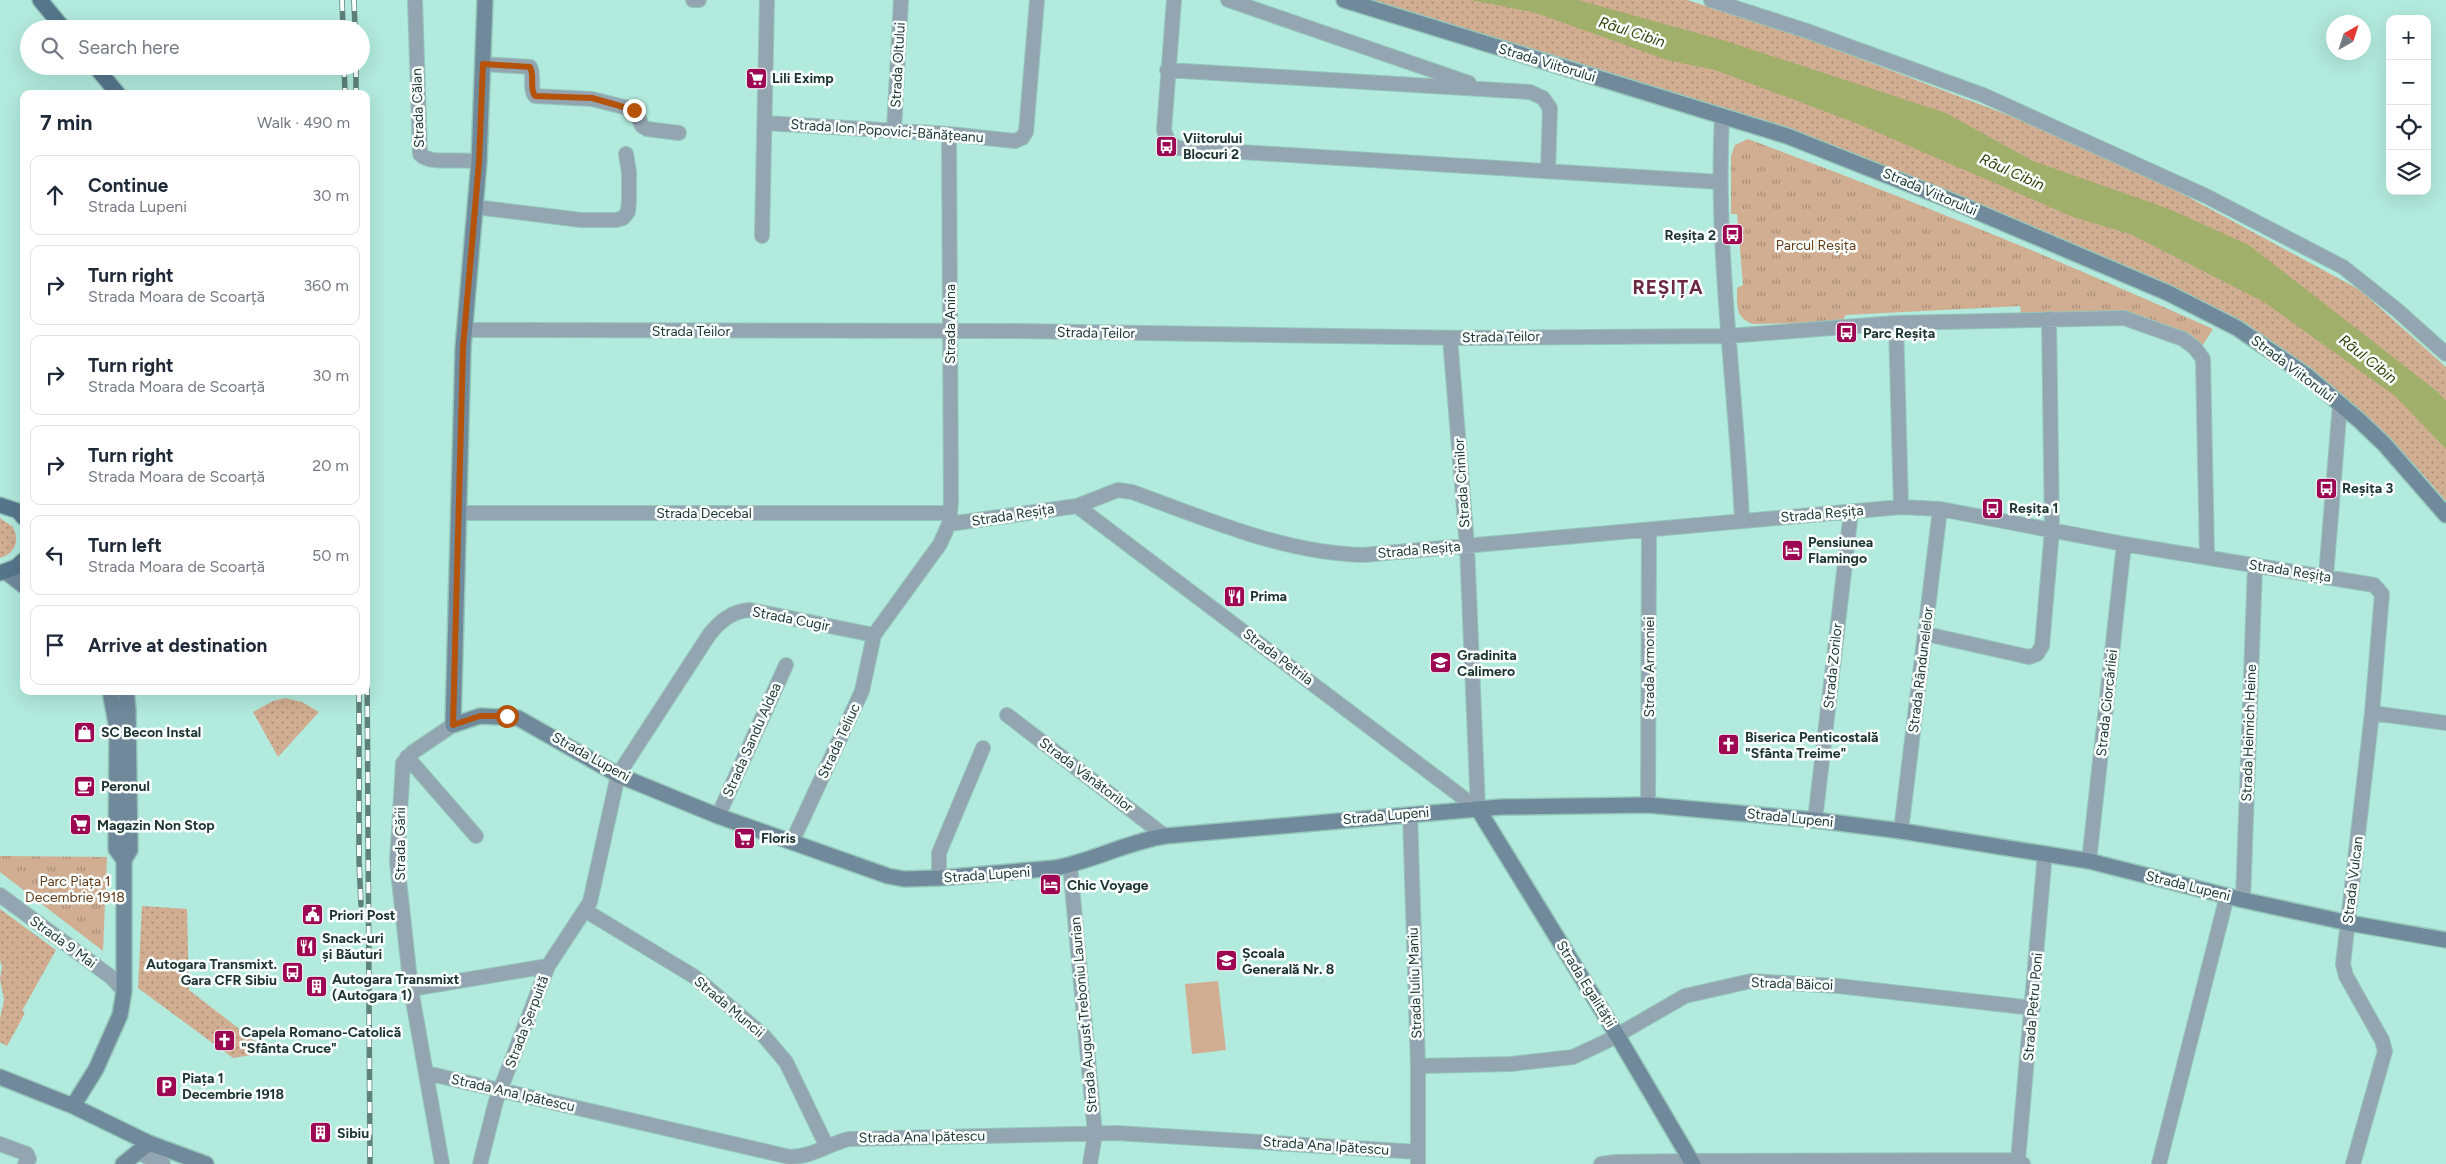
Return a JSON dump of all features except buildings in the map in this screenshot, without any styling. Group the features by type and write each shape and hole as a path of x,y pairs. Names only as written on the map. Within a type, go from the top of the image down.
{"main road":[{"path":"40,0 57,20"},
{"path":"102,75 115,90"},
{"path":"0,505 8,506 20,515"},
{"path":"3,572 20,562"}],"street":[{"name":"Strada Călan","path":"415,0 420,154 430,160 471,160 479,162"},
{"path":"476,836 407,758 453,725 464,330 479,162 486,0"},
{"path":"693,0 699,0"},
{"path":"762,236 767,0"},
{"name":"Strada Oltului","path":"894,130 901,0"},
{"name":"Strada Ion Popovici-Bănățeanu","path":"765,123 894,130 1015,141 1022,138 1026,132 1038,0"},
{"path":"1174,0 1167,70 1165,138 1172,146 1178,148 1720,182"},
{"path":"1228,0 1486,89"},
{"name":"Strada Viitorului","path":"1344,0 1787,136 1864,164 2168,293 2237,328 2306,375 2340,404 2405,467 2446,515"},
{"path":"1711,0 1807,31 1983,95 2206,196 2343,267 2397,310 2446,354"},
{"path":"483,64 530,67 535,96 592,98 634,110 642,126 647,130 679,133"},
{"path":"1167,70 1530,92 1543,98 1548,104 1552,115 1548,171"},
{"path":"1722,116 1720,182 1728,336 1742,521"},
{"name":"Strada Anina","path":"948,134 950,519"},
{"path":"475,207 581,220 616,220 623,218 628,212 629,200 629,172 626,154"},
{"path":"1728,336 1896,323 2124,318 2183,339 2195,348 2203,359 2207,557"},
{"path":"1926,634 2029,657 2037,654 2042,646 2052,530 2049,319"},
{"path":"1896,323 1901,507"},
{"name":"Strada Teilor","path":"464,330 950,332 1450,338 1728,336"},
{"name":"Strada Crinilor","path":"1450,338 1467,546 1478,809"},
{"path":"2326,576 2340,404"},
{"name":"Strada Reșița","path":"950,519 1077,506 1118,490 1132,492 1244,532 1315,552 1337,555 1363,555 1901,507 1940,509 2124,544 2374,585"},
{"name":"Strada Petrila","path":"1077,506 1478,809"},
{"name":"Strada Rândunelelor","path":"1901,831 1940,509"},
{"name":"Strada Zorilor","path":"1815,820 1851,512"},
{"name":"Strada Decebal","path":"458,513 950,519"},
{"path":"874,635 940,544 950,519"},
{"name":"Strada Armoniei","path":"1648,805 1649,530"},
{"name":"Strada Ciorcârliei","path":"2089,861 2124,544"},
{"name":"Strada Heinrich Heine","path":"2242,900 2255,566"},
{"path":"3,572 20,583"},
{"name":"Strada Vulcan","path":"2353,1164 2385,1051 2382,1040 2346,976 2343,964 2372,713 2382,594 2374,585"},
{"name":"Strada Cugir","path":"618,775 622,765 709,636 728,616 739,610 750,610 874,635"},
{"name":"Strada Teliuc","path":"792,842 862,691 874,635"},
{"name":"Strada Sandu Aldea","path":"718,816 786,664"},
{"path":"111,695 116,729 116,849 124,860"},
{"path":"73,1106 96,1069 112,1037 120,1015 124,991 122,959 124,860 130,850 126,695"},
{"path":"2372,713 2446,723"},
{"name":"Strada Vânătorilor","path":"1007,715 1165,836"},
{"name":"Strada Lupeni","path":"453,725 480,716 518,718 618,775 718,816 888,876 904,879 1038,871 1070,865 1135,843 1165,836 1478,809 1648,805 1815,820 1901,831 2089,861 2242,900 2349,923 2446,940"},
{"path":"939,878 939,853 983,748"},
{"name":"Strada Gării","path":"407,758 401,772 397,862 411,989 442,1164"},
{"name":"Strada Șerpuită","path":"480,1164 501,1090 548,966 586,911 592,896 618,775"},
{"name":"Strada Egalității","path":"1478,809 1617,1035 1692,1162"},
{"name":"Strada Iuliu Maniu","path":"1410,814 1418,1066 1418,1158"},
{"name":"Strada Petru Poni","path":"2021,1162 2045,854"},
{"name":"Strada August Treboniu Laurian","path":"1070,865 1095,1134 1090,1164"},
{"name":"Strada 9 Mai","path":"0,895 111,977 124,991"},
{"path":"2159,1164 2227,896"},
{"name":"Strada Muncii","path":"586,911 695,977 763,1034 786,1062 826,1147"},
{"name":"Strada Șerpuită","path":"411,989 548,966"},
{"name":"Strada Băicoi","path":"1418,1066 1511,1064 1561,1060 1587,1051 1685,996 1751,981 1838,986 2033,1008"},
{"name":"Strada Ana Ipătescu","path":"426,1072 790,1157 802,1157 848,1139 1095,1134 1152,1135 1418,1158"},
{"path":"0,1077 73,1106 149,1143 206,1164"},
{"path":"123,1164 149,1143"},
{"path":"0,1144 27,1154 29,1159 25,1164"},
{"path":"137,1152 163,1164"},
{"path":"1601,1164 1616,1162 2021,1162"}],"green space":[{"path":"1373,0 1687,0 1798,35 2105,152 2360,290 2446,367 2446,501 2413,463 2348,402 2246,323 2167,286 1877,163 1772,124"},
{"name":"Parcul Reșița","path":"1748,139 1982,230 2098,278 2213,329 2201,348 2161,327 2021,314 2020,306 1846,315 1841,322 1753,324 1743,318 1738,310 1737,288 1743,285 1737,214 1731,214 1731,156 1735,145"},
{"path":"0,518 13,527 16,542 13,550 0,558"},
{"path":"285,698 302,702 319,712 278,757 253,712 273,701"},
{"name":"Parc Piața 1 Decembrie 1918","path":"0,856 107,857 103,951 0,872"},
{"path":"142,906 187,909 189,990 269,1052 233,1058 138,988"},
{"path":"0,909 56,950 22,1011 25,1013 7,1046 0,1042 0,1019 4,1000 0,979 2,967 0,960"},
{"path":"1218,981 1226,1050 1192,1054 1185,984"}],"water":[{"name":"Râul Cibin","path":"1471,0 1578,0 1726,41 1946,113 2033,161 2169,209 2249,245 2438,392 2446,401 2446,449 2395,396 2264,302 2130,234 2073,217 1856,123 1715,70 1667,60 1536,13"}],"railway":[{"path":"342,0 343,20"},
{"path":"354,0 355,20"},
{"path":"344,75 345,90"},
{"path":"356,75 356,90"},
{"path":"359,695 359,860 361,905"},
{"path":"367,695 370,1164"}],"place":[{"name":"Lili Eximp","path":"756,78"},
{"name":"Viitorului Blocuri 2","path":"1167,146"},
{"name":"Reșița 2","path":"1732,235"},
{"name":"Parc Reșița","path":"1847,333"},
{"name":"Reșița 3","path":"2326,488"},
{"name":"Reșița 1","path":"1993,508"},
{"name":"Pensiunea Flamingo","path":"1792,550"},
{"name":"Prima","path":"1234,596"},
{"name":"Gradinita Calimero","path":"1441,663"},
{"name":"SC Becon Instal","path":"85,732"},
{"name":"Biserica Penticostală \"Sfânta Treime\"","path":"1729,745"},
{"name":"Peronul","path":"85,786"},
{"name":"Magazin Non Stop","path":"81,825"},
{"name":"Floris","path":"745,838"},
{"name":"Chic Voyage","path":"1051,885"},
{"name":"Priori Post","path":"313,915"},
{"name":"Snack-uri și Băuturi","path":"306,946"},
{"name":"Școala Generală Nr. 8","path":"1226,961"},
{"name":"Autogara Transmixt. Gara CFR Sibiu","path":"293,972"},
{"name":"Autogara Transmixt (Autogara 1)","path":"316,987"},
{"name":"Capela Romano-Catolică \"Sfânta Cruce\"","path":"225,1040"},
{"name":"Piața 1 Decembrie 1918","path":"166,1086"},
{"name":"Sibiu","path":"321,1133"}],"district":[{"name":"REȘIȚA","path":"1668,287"}],"route":[{"path":"507,716 480,716 453,725 460,411 464,330 479,162 483,64 524,65 530,67 535,96 592,98 634,110"}]}
